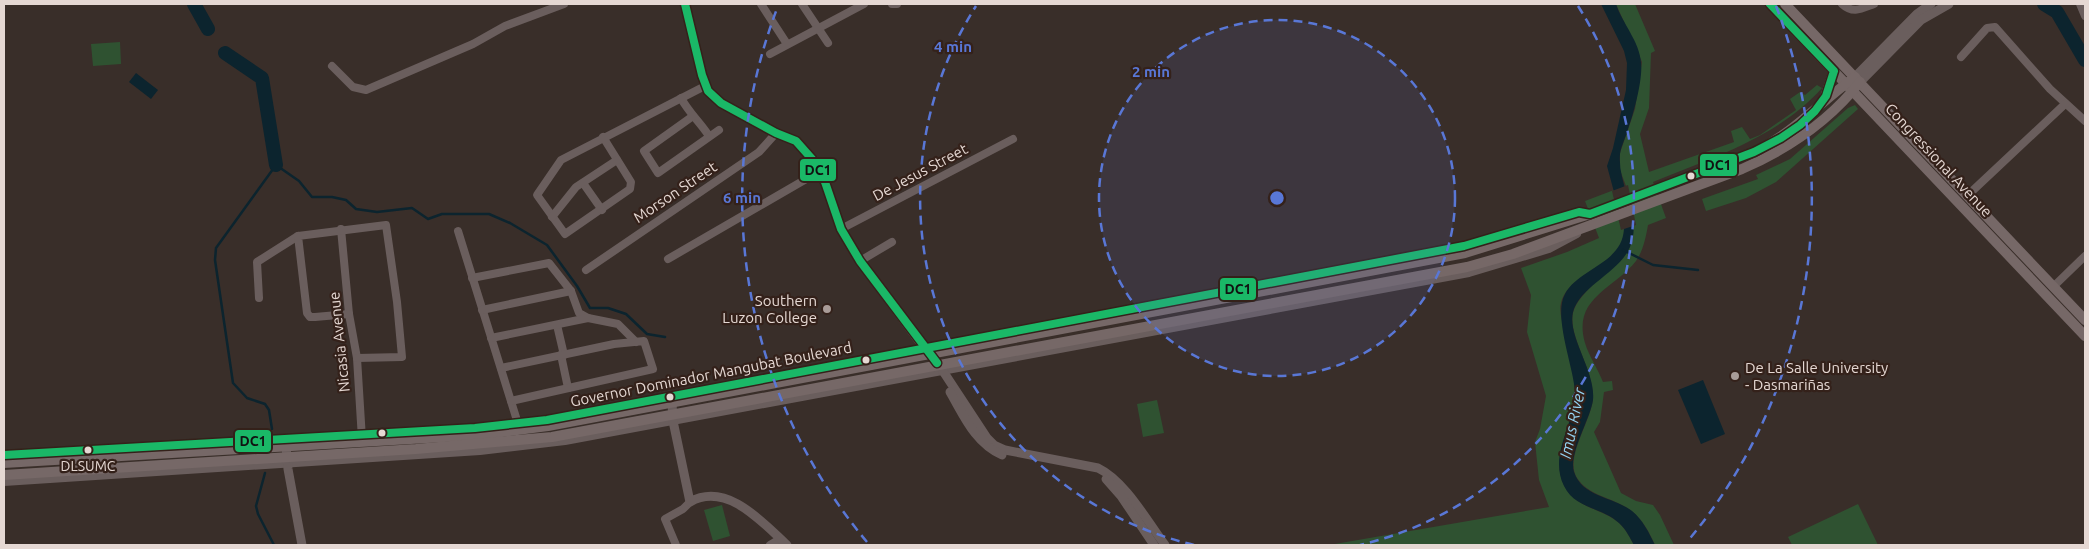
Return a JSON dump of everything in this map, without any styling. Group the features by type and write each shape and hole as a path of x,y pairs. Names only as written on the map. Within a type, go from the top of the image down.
{"main road":[{"name":"Congressional Avenue","path":"1770,4 2085,336"},
{"name":"Congressional Avenue","path":"1785,4 2085,320"},
{"path":"1820,106 1834,71"},
{"name":"Governor Dominador Mangubat Boulevard","path":"4,463 286,442 362,443 478,440 539,442 939,368 1090,337 1467,268 1513,254 1592,219 1658,195 1742,169 1770,156 1814,126 1858,80"},
{"name":"Governor Dominador Mangubat Boulevard","path":"1658,195 1766,146 1796,127 1820,106 1850,87"},
{"name":"Governor Dominador Mangubat Boulevard","path":"478,440 519,427 537,428 928,352 1465,253 1592,219"},
{"path":"1088,324 1090,337"},
{"name":"Governor Dominador Mangubat Boulevard","path":"4,476 287,460 362,443"}],"street":[{"path":"332,66 352,86 366,90 473,44 505,26 564,4"},
{"path":"685,4 705,86 711,95 721,103 776,133 796,141 812,159 820,171 841,229 860,261 928,352 980,430 994,445 1005,450 1098,468 1107,472 1127,493 1159,544"},
{"path":"761,4 787,44"},
{"path":"802,4 828,43"},
{"path":"846,4 851,11"},
{"path":"770,54 864,4"},
{"path":"892,4 897,4"},
{"path":"1842,4 1854,11 1874,4"},
{"path":"1858,80 1917,14 1931,4"},
{"path":"1858,80 1921,20 1948,4"},
{"path":"2080,4 2085,16"},
{"path":"1961,57 1987,28 1995,27 2065,104 2085,121"},
{"path":"603,137 631,182 630,189 565,234 538,194 561,160 603,137 705,86"},
{"path":"681,98 709,136"},
{"path":"1968,195 2065,104"},
{"path":"693,116 644,151 658,173 719,130"},
{"name":"Morson Street","path":"586,270 759,152 776,133"},
{"name":"De Jesus Street","path":"841,229 1013,139"},
{"path":"552,216 576,188 617,160"},
{"path":"668,259 820,171"},
{"path":"582,183 602,210"},
{"name":"Governor Dominador Mangubat Boulevard","path":"362,443 519,427 928,352 1464,246 1578,212 1592,219 1556,246 1469,273 939,368"},
{"path":"259,298 257,262 298,236 341,229 386,225 397,302 402,356 356,358"},
{"name":"Nicasia Avenue","path":"341,229 349,314 356,358 362,443"},
{"path":"458,231 519,427"},
{"path":"298,236 307,313 310,317 349,314"},
{"path":"860,261 892,242"},
{"path":"2054,286 2085,256"},
{"path":"472,278 549,263 571,291 579,313 588,318 618,324 636,342"},
{"path":"482,310 571,291"},
{"path":"491,338 588,318"},
{"path":"557,325 568,388"},
{"path":"500,368 644,341 652,369 511,401"},
{"path":"672,403 693,501"},
{"path":"537,428 539,442"},
{"path":"286,442 287,460 302,545"},
{"name":"Governor Dominador Mangubat Boulevard","path":"4,455 286,442"},
{"name":"Governor Dominador Mangubat Boulevard","path":"4,482 287,460 480,451 539,442"},
{"path":"676,545 665,519 693,501 710,496 733,502 749,512 783,542"},
{"path":"770,545 783,542"}],"green space":[{"path":"1616,4 1635,4 1655,51 1651,53 1649,108 1640,134 1649,172 1734,142 1731,131 1742,127 1750,139 1760,135 1796,110 1790,99 1800,92 1805,95 1817,85 1822,88 1785,120 1765,133 1721,154 1653,182 1666,218 1648,225 1642,248 1636,261 1597,296 1584,315 1585,343 1603,382 1612,381 1613,390 1604,392 1600,422 1594,432 1621,493 1636,501 1653,505 1660,515 1674,545 1655,545 1646,527 1633,512 1586,488 1577,478 1574,470 1576,450 1593,398 1590,376 1574,332 1573,313 1587,291 1624,256 1626,186 1620,170 1620,153 1635,109 1642,62"},
{"path":"120,42 121,64 93,66 91,44"},
{"path":"1855,105 1858,109 1776,182 1746,198 1706,211 1702,199 1758,179 1756,175 1790,159 1848,108"},
{"path":"1614,190 1624,226 1622,242 1616,252 1574,283 1566,292 1561,303 1561,316 1573,374 1575,401 1561,453 1560,474 1564,485 1574,499 1619,523 1634,545 1329,545 1549,507 1539,480 1535,442 1540,429 1546,396 1527,332 1531,295 1521,268 1567,252 1599,238 1585,201"},
{"path":"1157,400 1164,433 1143,437 1137,404"},
{"path":"1858,504 1878,545 1792,545 1788,537"},
{"path":"722,505 730,536 713,541 704,510"}],"water":[{"name":"Imus River","path":"1601,4 1616,4 1640,55 1641,78 1638,96 1620,154 1622,177 1634,224 1630,247 1625,256 1583,295 1573,312 1574,332 1590,378 1593,400 1574,456 1573,465 1578,480 1584,487 1632,511 1639,518 1655,545 1634,545 1619,523 1605,514 1582,504 1569,494 1560,474 1561,450 1574,403 1575,391 1562,328 1562,303 1571,285 1616,250 1624,229 1607,166 1626,90 1627,63 1624,51"},
{"path":"136,73 158,90 151,99 129,82"},
{"path":"1703,380 1725,434 1701,444 1678,390"}],"pier":[{"path":"1628,185 1636,225 1621,230 1612,191"}],"waterway":[{"path":"194,4 208,29"},
{"path":"2044,4 2057,12 2085,60"},
{"path":"225,53 262,78 276,165"},
{"path":"272,429 269,410 265,404 247,398 233,383 215,260 216,248 276,165 299,181 312,197 332,197 346,200 356,209 377,212 412,208 428,219 442,214 489,214 510,223 547,245 577,286 590,308 608,308 626,314 647,334 665,337"},
{"path":"1623,250 1653,265 1698,270"},
{"path":"265,473 256,506 258,514 274,545"}],"transit line":[{"name":"DC1","path":"685,4 702,75 708,91 721,103 776,133 796,141 812,159 825,182 841,229 860,261 937,363"},
{"name":"DC1","path":"4,455 475,428 547,420 1464,246 1579,212 1590,214 1754,152 1781,138 1800,125 1815,111 1826,96 1834,71 1770,4"}],"place":[{"name":"Southern Luzon College","path":"827,309"},
{"name":"De La Salle University - Dasmariñas","path":"1735,376"},
{"name":"DLSUMC","path":"88,450"}]}
